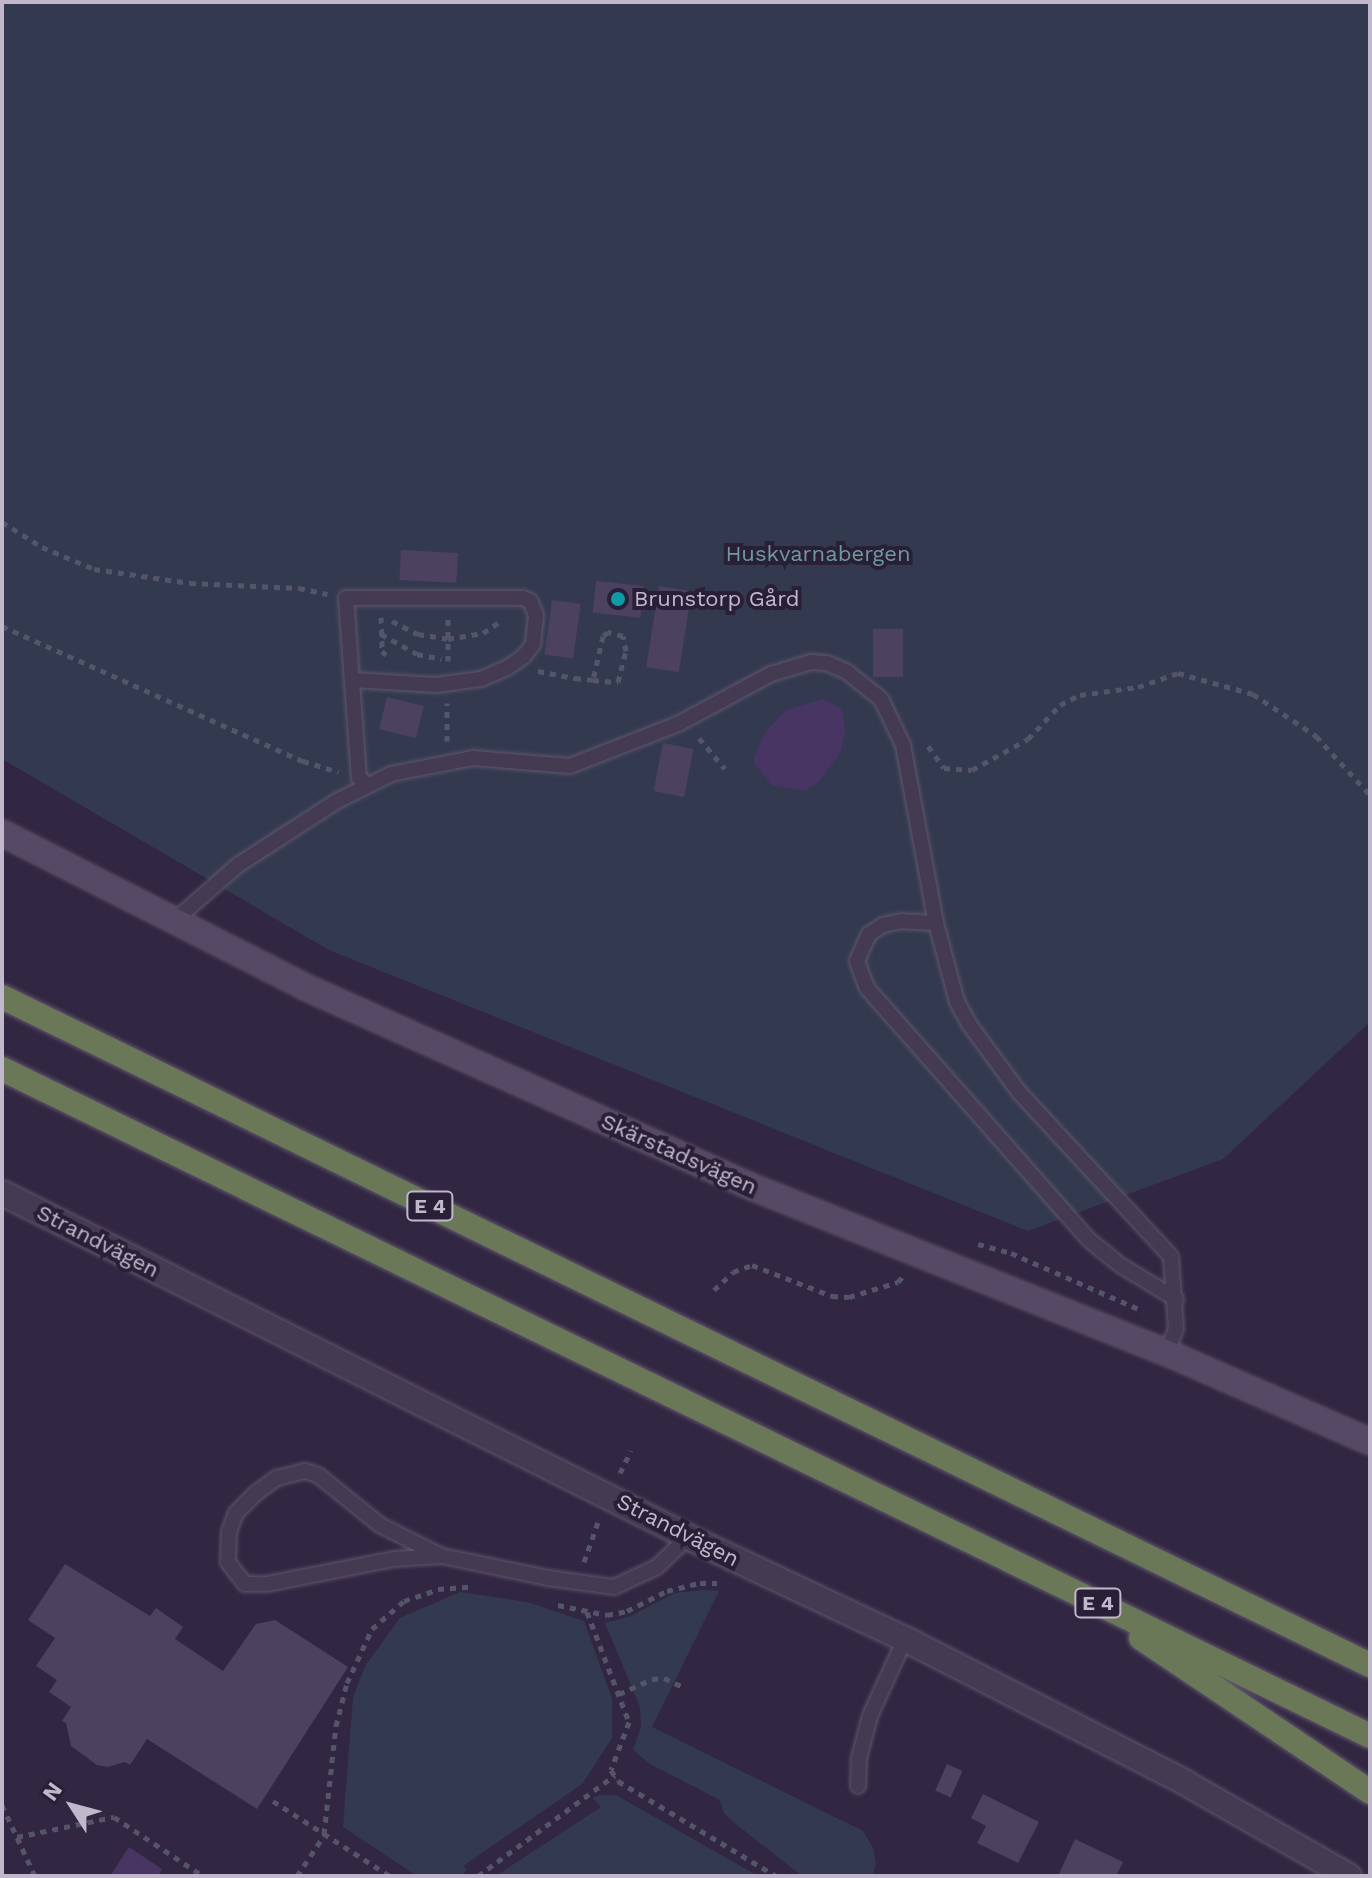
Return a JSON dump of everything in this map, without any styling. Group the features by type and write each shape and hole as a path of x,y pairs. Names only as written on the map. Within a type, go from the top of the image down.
{"highway":[{"name":"E 4","path":"2,997 1370,1665"},
{"name":"E 4","path":"2,1069 1370,1736"},
{"path":"1070,1590 1370,1792"}],"main road":[{"name":"Skärstadsvägen","path":"2,833 305,987 755,1188 1167,1353 1370,1442"}],"street":[{"name":"Strandvägen","path":"2,1193 688,1537 905,1639 1184,1782 1349,1876"}],"lane":[{"path":"353,680 448,685 481,679 520,661 533,644 536,633 534,610 530,601 523,598 346,598 353,680 363,781"},
{"path":"174,921 238,865 363,781 473,758 570,766 678,724 771,674 811,662 827,663 864,684 881,699 893,719 903,745 936,923 957,1002 969,1024 1019,1092 1171,1257 1176,1329 1167,1353"},
{"path":"936,923 902,921 883,925 869,934 857,961 867,988 1088,1239 1120,1265 1176,1299"},
{"path":"442,1556 394,1559 266,1584 245,1584 228,1562 229,1532 236,1513 256,1493 277,1478 305,1471 318,1475 380,1525 442,1556 548,1578 614,1587 657,1567 688,1537"},
{"path":"858,1786 859,1758 870,1716 905,1639"}],"path":[{"path":"2,522 42,547 94,569 190,583 299,588 346,598"},
{"path":"367,598 401,628 448,639 483,633 511,612 523,598"},
{"path":"382,614 382,651 396,663"},
{"path":"448,624 448,654"},
{"path":"2,626 303,761 363,781"},
{"path":"520,661 533,670 593,680 618,682 626,651 623,636 608,632 598,643 593,680"},
{"path":"381,634 417,654 440,659 464,659"},
{"path":"944,768 972,770 1028,739 1060,705 1080,695 1138,687 1178,673 1253,694 1316,736 1370,795"},
{"path":"447,762 448,685"},
{"path":"708,752 725,769"},
{"path":"714,1290 733,1272 752,1265 832,1296 849,1297 898,1282 912,1251"},
{"path":"545,1602 607,1615 627,1611 667,1591 700,1583 729,1585"},
{"path":"297,1876 324,1834 336,1726 347,1683 372,1629 404,1601 438,1589 476,1587"},
{"path":"582,1604 629,1722 614,1762 618,1781 776,1876"},
{"path":"619,1694 652,1679 664,1678 683,1687"},
{"path":"478,1876 615,1775"},
{"path":"273,1801 390,1876"},
{"path":"2,1805 35,1876"},
{"path":"17,1837 114,1817 203,1876"}],"green space":[{"name":"Huskvarnabergen","path":"2,2 1370,2 1370,1022 1223,1159 1028,1231 329,950 2,759"},
{"path":"719,1591 652,1727 863,1831 873,1848 876,1864 872,1876 802,1876 732,1821 724,1813 720,1800 650,1764 633,1750 641,1727 640,1707 605,1623 631,1616 675,1593"},
{"path":"460,1592 527,1602 584,1621 612,1699 612,1738 582,1784 463,1866 467,1869 462,1876 417,1876 343,1827 353,1698 365,1666 400,1618"},
{"path":"616,1795 758,1876 496,1876 601,1807 593,1798"}],"shaded area":[{"path":"824,699 843,710 845,734 840,753 817,783 805,791 772,785 753,762 764,734 786,710"},
{"path":"129,1847 162,1869 158,1876 110,1876"}],"building":[{"path":"401,550 458,553 456,583 399,580"},
{"name":"Brunstorp Gård","path":"596,581 644,586 640,618 593,613"},
{"path":"659,586 692,591 679,672 646,667"},
{"path":"552,600 581,604 573,659 544,654"},
{"path":"873,629 903,629 903,677 873,677"},
{"path":"387,697 424,706 416,738 379,729"},
{"path":"663,743 693,749 684,797 654,791"},
{"path":"65,1564 150,1616 156,1608 183,1627 175,1639 223,1671 256,1624 275,1620 348,1667 257,1809 147,1739 130,1765 125,1762 108,1767 97,1765 71,1746 66,1723 62,1721 71,1707 49,1692 57,1680 36,1666 55,1638 28,1620"},
{"path":"947,1764 963,1771 951,1797 935,1790"},
{"path":"983,1794 1039,1822 1018,1863 977,1843 986,1826 971,1818"},
{"path":"1075,1839 1123,1862 1116,1876 1058,1876"}],"place":[{"name":"Brunstorp Gård","path":"618,599"}]}
